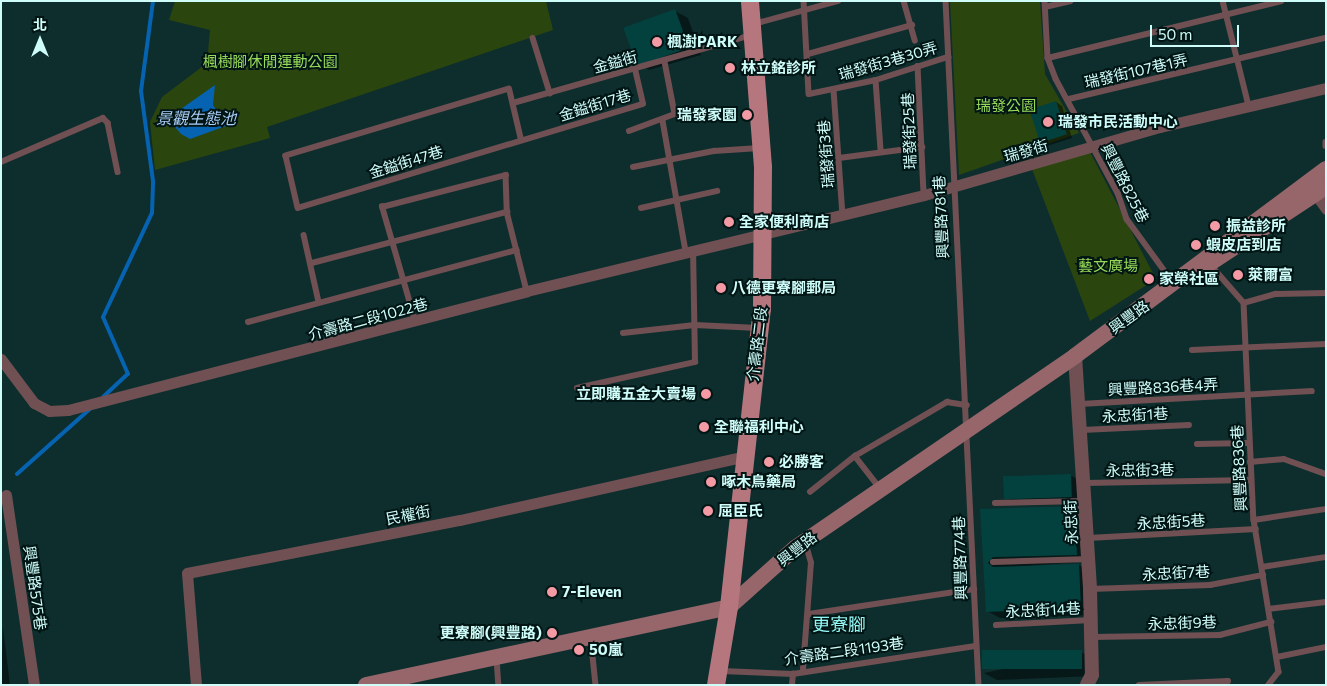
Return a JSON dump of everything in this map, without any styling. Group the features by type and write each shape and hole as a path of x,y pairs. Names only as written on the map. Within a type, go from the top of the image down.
{"main road":[{"name":"介壽路二段","path":"716,678 729,607 743,457 759,328 763,233 762,148 750,1"},
{"name":"興豐路","path":"366,685 729,607 805,541 1075,356 1174,284 1316,188 1326,168"}],"street":[{"name":"瑞發街","path":"763,233 843,216 952,188 1093,147 1326,88"},
{"path":"1316,188 1326,209"},
{"name":"介壽路二段1022巷","path":"1,359 19,388 49,412 104,401 415,323 527,291 763,233"},
{"name":"永忠街","path":"1075,356 1082,430 1092,637 1092,675 1087,685"},
{"name":"民權街","path":"196,685 188,573 460,520 743,457"},
{"name":"興豐路575巷","path":"6,495 34,685"}],"lane":[{"path":"804,1 808,54 912,25"},
{"name":"金鎰街","path":"513,103 665,62 752,29 838,1"},
{"path":"904,1 915,40"},
{"name":"興豐路781巷","path":"946,1 952,188 967,430"},
{"path":"1045,4 1070,1"},
{"path":"1223,1 1249,106"},
{"path":"1048,58 1281,1"},
{"name":"興豐路825巷","path":"1045,4 1048,58 1127,219 1174,284"},
{"path":"533,38 550,93"},
{"name":"瑞發街107巷1弄","path":"1069,99 1238,61 1326,38"},
{"name":"瑞發街3巷30弄","path":"808,54 809,94 876,80 948,57"},
{"path":"665,62 676,114"},
{"name":"瑞發街25巷","path":"918,66 924,195"},
{"name":"金鎰街17巷","path":"521,140 643,104 635,70"},
{"path":"876,80 881,150"},
{"name":"金鎰街47巷","path":"513,103 509,89 286,156 298,208 521,140"},
{"name":"瑞發街3巷","path":"834,90 843,216"},
{"path":"513,103 521,140"},
{"path":"629,130 676,114 707,110"},
{"path":"1,162 103,118 108,123 118,172"},
{"path":"577,388 695,362 690,251 676,199 663,120"},
{"path":"838,158 881,150 922,147"},
{"path":"633,167 668,159 762,148"},
{"path":"415,323 382,207 506,175 507,212 527,291"},
{"path":"641,208 717,191"},
{"path":"312,263 392,240 507,212"},
{"path":"304,235 312,263 319,302"},
{"path":"248,322 517,250"},
{"path":"1208,261 1244,304 1276,294 1326,293"},
{"name":"興豐路836巷","path":"1244,304 1254,520 1279,672 1269,685"},
{"path":"623,333 694,325 759,328"},
{"path":"1192,350 1326,344"},
{"name":"興豐路836巷4弄","path":"1080,404 1312,391"},
{"path":"810,492 856,456 947,402 966,405"},
{"name":"永忠街1巷","path":"1082,430 1189,425"},
{"name":"興豐路774巷","path":"967,430 975,646 979,685"},
{"path":"1198,444 1250,443"},
{"path":"856,456 881,490"},
{"path":"1250,462 1284,459 1326,474"},
{"name":"永忠街3巷","path":"1085,483 1251,480"},
{"path":"995,503 1086,500"},
{"path":"1254,520 1326,509"},
{"name":"永忠街5巷","path":"1088,538 1256,529"},
{"path":"803,669 809,614 811,563 805,541"},
{"path":"1262,567 1326,557"},
{"path":"993,562 1089,559"},
{"name":"永忠街7巷","path":"1090,589 1210,585 1263,574"},
{"path":"809,614 974,589"},
{"path":"1269,609 1326,602"},
{"name":"永忠街14巷","path":"996,625 1091,620"},
{"name":"永忠街9巷","path":"1092,637 1220,635 1271,622"},
{"path":"591,637 596,685"},
{"name":"介壽路二段1193巷","path":"716,678 793,674 803,669 975,646"},
{"path":"1277,657 1326,647"},
{"path":"497,657 499,685"},
{"path":"792,685 793,674"},
{"path":"1139,685 1228,681 1227,685"}],"green space":[{"name":"楓樹腳休閒運動公園","path":"175,1 546,1 553,30 267,127 270,138 155,170 150,122 162,97 207,63 210,30 169,20"},
{"name":"瑞發公園","path":"950,1 1040,1 1045,74 1079,133 959,175"},
{"name":"藝文廣場","path":"1089,150 1156,279 1090,321 1032,169"}],"water":[{"name":"景觀生態池","path":"215,85 213,105 226,126 190,139 181,134 175,127 178,111"}],"building":[{"name":"楓澍PARK","path":"675,9 689,48 637,66 623,28"},
{"name":"瑞發市民活動中心","path":"1056,101 1067,134 1040,143 1029,110"},
{"path":"1071,474 1072,497 1004,499 1003,476"},
{"path":"1075,506 1077,555 993,557 988,563 993,567 1079,564 1081,608 986,612 980,509"},
{"path":"982,650 1082,650 1082,669 982,669"}],"waterway":[{"path":"103,397 128,374 103,317 152,213 153,181 141,91 153,1"},
{"path":"17,474 92,407"}],"place":[{"name":"楓澍PARK","path":"657,42"},
{"name":"林立銘診所","path":"730,68"},
{"name":"瑞發家園","path":"747,115"},
{"name":"瑞發市民活動中心","path":"1048,122"},
{"name":"全家便利商店","path":"729,222"},
{"name":"振益診所","path":"1215,226"},
{"name":"蝦皮店到店","path":"1196,245"},
{"name":"萊爾富","path":"1238,275"},
{"name":"家榮社區","path":"1149,279"},
{"name":"八德更寮腳郵局","path":"721,288"},
{"name":"立即購五金大賣場","path":"706,394"},
{"name":"全聯福利中心","path":"704,427"},
{"name":"必勝客","path":"769,462"},
{"name":"啄木鳥藥局","path":"711,482"},
{"name":"屈臣氏","path":"708,511"},
{"name":"7-Eleven","path":"552,592"},
{"name":"更寮腳(興豐路)","path":"552,633"},
{"name":"50嵐","path":"579,650"}],"district":[{"name":"更寮腳","path":"839,624"}]}
